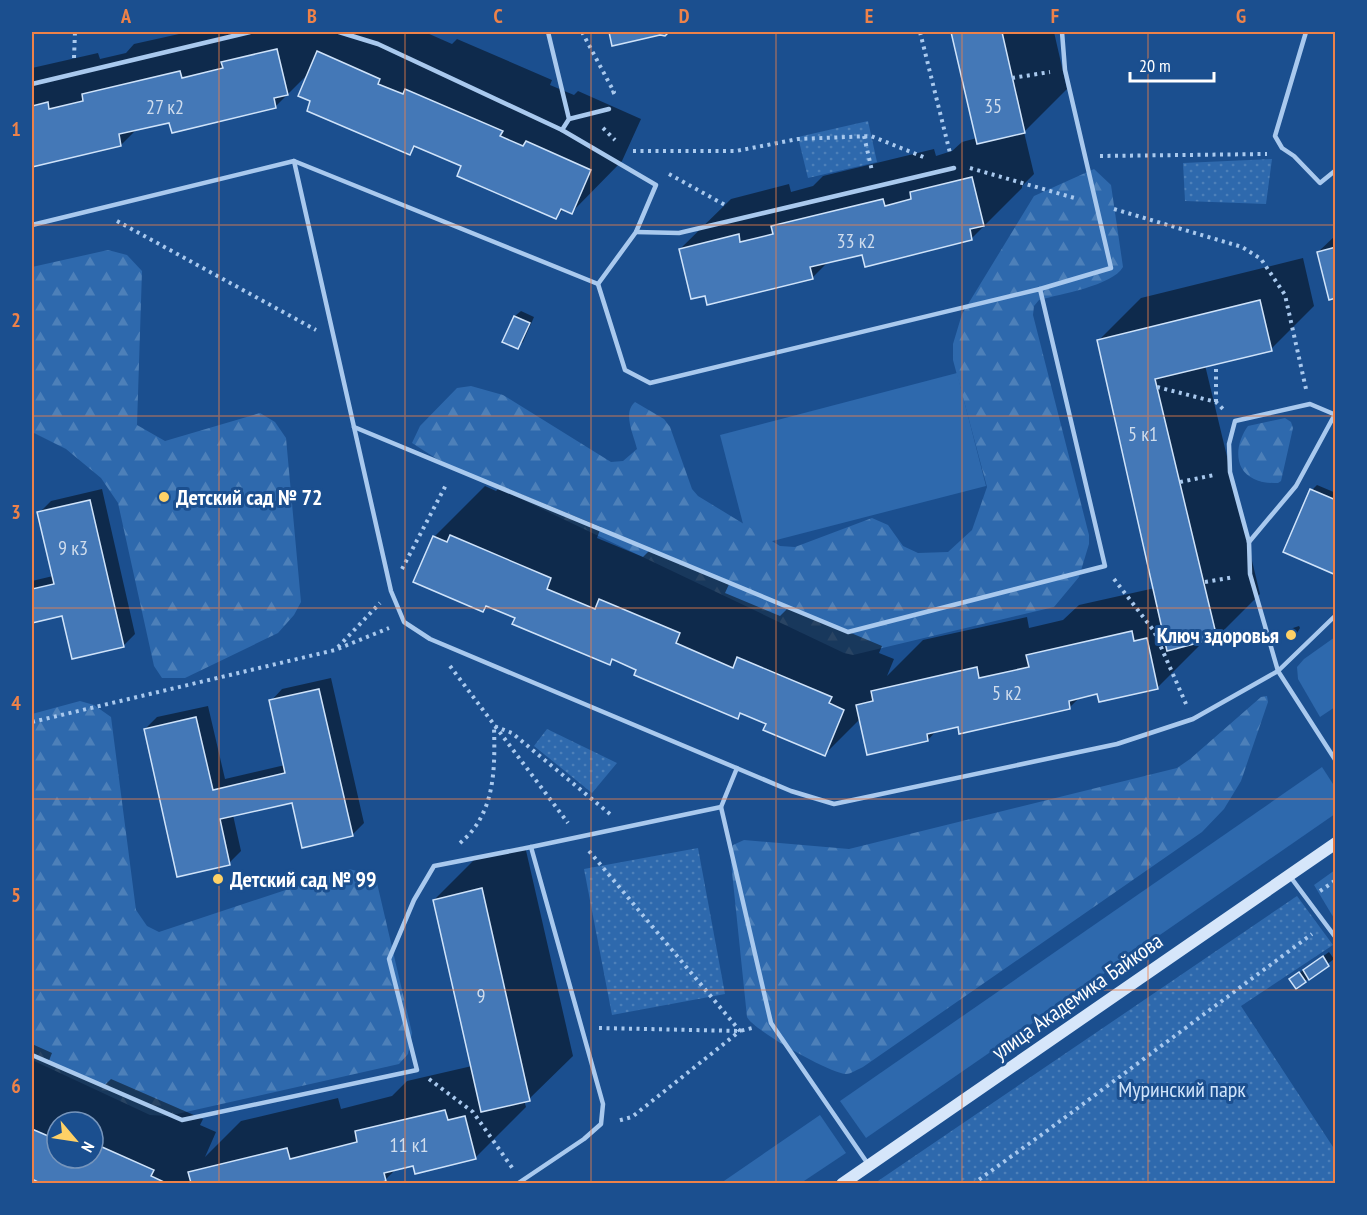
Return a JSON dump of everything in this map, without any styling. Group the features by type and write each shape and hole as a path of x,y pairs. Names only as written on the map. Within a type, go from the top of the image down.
{"street":[{"name":"улица Академика Байкова","path":"842,1184 1335,843"}],"lane":[{"path":"32,84 250,32"},
{"path":"339,32 378,44 562,130 656,185 636,232 598,284"},
{"path":"548,32 569,118 562,130"},
{"path":"598,284 625,370 651,383 1040,289 1111,268 1065,70 1062,32"},
{"path":"1306,32 1275,136 1282,148 1294,156 1320,183 1335,170"},
{"path":"569,118 609,109"},
{"path":"32,225 294,161 598,284"},
{"path":"294,161 391,591 404,622 430,639 791,791 834,804 1117,744 1193,719 1278,671 1335,615"},
{"path":"636,232 679,234 954,168"},
{"path":"354,427 848,632 1105,566 1040,289"},
{"path":"1249,542 1296,486 1335,415 1310,404 1235,421 1228,444 1230,472 1249,542 1250,574 1278,671 1335,761"},
{"path":"737,768 720,807 771,1023 869,1165"},
{"path":"32,1055 182,1120 417,1070 389,959 414,900 434,866 720,807"},
{"path":"518,1184 584,1139 601,1124 603,1104 531,847"},
{"path":"1289,876 1335,938"}],"path":[{"path":"73,74 75,32"},
{"path":"582,32 614,92"},
{"path":"1012,78 1065,70"},
{"path":"864,136 876,186"},
{"path":"619,163 625,151 736,151 798,139 871,136 954,168"},
{"path":"1085,156 1275,154 1282,148"},
{"path":"95,210 335,340"},
{"path":"1216,365 1216,402"},
{"path":"1157,387 1216,402 1235,421"},
{"path":"1180,482 1230,472"},
{"path":"1105,566 1154,631 1193,719"},
{"path":"1205,582 1250,574"},
{"path":"32,722 336,650 404,622"},
{"path":"430,639 578,837 740,1031"},
{"path":"494,726 512,734 625,826"},
{"path":"434,866 465,839 482,818 493,786 494,726"},
{"path":"973,1184 1325,924"},
{"path":"580,1027 740,1031 771,1023"},
{"path":"601,1124 632,1117 740,1031"},
{"path":"417,1070 473,1112 512,1165 514,1174"}],"green space":[{"path":"868,121 877,162 808,178 798,137"},
{"path":"1272,159 1266,204 1185,201 1183,163"},
{"path":"1094,169 1111,185 1123,267 1117,274 1097,284 1039,300 1034,306 1033,315 1089,535 1089,544 1079,577 1054,607 853,655 844,653 437,459 412,443 420,426 457,388 471,386 503,395 611,462 623,461 637,449 629,418 629,412 635,402 664,419 670,427 692,489 698,496 780,546 795,547 872,518 888,525 903,546 918,553 948,552 972,530 987,487 953,360 953,344 962,314 1034,196"},
{"path":"108,250 127,255 142,271 137,425 165,441 260,413 275,422 286,438 301,602 294,615 278,633 185,678 162,678 154,666 118,503 101,478 66,449 32,432 32,267"},
{"path":"957,373 986,486 749,547 720,435"},
{"path":"1285,418 1291,422 1293,428 1281,481 1269,483 1247,475 1242,469 1238,455 1241,440 1248,426"},
{"path":"1335,637 1335,707 1320,717 1298,679 1297,667 1304,659"},
{"path":"1267,696 1268,702 1241,781 1224,809 1202,832 863,1067 846,1074 825,1067 777,1041 747,1017 731,862 733,845 744,840 849,849 1177,768 1261,697"},
{"path":"80,701 94,705 111,717 136,910 147,926 159,932 349,869 365,873 377,883 412,1033 408,1054 399,1064 168,1116 150,1115 32,1060 32,714"},
{"path":"547,729 617,763 592,793 534,746"},
{"path":"1322,767 1335,787 1335,814 866,1138 840,1101"},
{"path":"698,848 725,994 612,1015 584,869"},
{"path":"1335,870 1335,920 1314,885"},
{"name":"Муринский парк","path":"1297,896 1333,945 1241,1006 1335,1150 1335,1183 875,1183"},
{"path":"820,1115 846,1153 801,1183 721,1183"}],"building":[{"path":"609,32 669,32 665,36 660,35 612,46"},
{"path":"951,32 1002,32 1025,133 977,144"},
{"path":"277,49 288,95 274,98 276,108 172,133 169,123 119,134 121,146 32,167 32,106 48,102 49,109 83,101 82,94 180,71 182,78 223,68 221,62"},
{"path":"317,51 380,79 378,84 403,94 405,89 503,131 500,136 523,146 526,141 591,170 572,214 561,209 556,219 457,176 461,166 414,146 410,155 307,111 310,101 298,96"},
{"path":"972,177 984,226 970,229 972,240 865,267 862,255 810,267 813,279 707,305 705,296 691,299 679,249 739,234 740,242 773,234 771,226 883,199 885,206 911,199 910,192"},
{"path":"1336,247 1336,298 1329,300 1317,252"},
{"path":"1260,300 1272,351 1155,379 1217,638 1167,651 1097,340"},
{"path":"514,316 530,323 518,349 502,342"},
{"path":"1310,489 1336,500 1336,575 1283,552"},
{"path":"90,500 124,647 72,659 62,616 32,623 32,589 54,584 37,512"},
{"path":"450,535 551,578 547,589 595,609 599,599 680,633 676,643 733,668 737,657 832,697 829,703 844,710 825,756 763,730 766,724 740,713 738,719 634,675 636,670 612,659 610,665 512,624 515,618 486,606 483,612 413,582 433,536 447,542"},
{"name":"Ключ здоровья","path":"1291,630 1296,635 1291,640 1286,635"},
{"path":"1132,631 1134,641 1147,638 1158,689 1099,702 1097,694 1069,701 1070,709 959,734 958,727 927,734 928,741 867,755 856,705 873,701 871,691 977,667 979,678 1029,667 1026,655"},
{"path":"319,689 353,836 302,848 292,803 220,819 230,865 177,877 144,729 196,717 213,790 285,773 269,700"},
{"path":"482,888 530,1101 481,1112 433,900"},
{"path":"1323,956 1329,966 1309,980 1303,970"},
{"path":"1299,972 1306,982 1296,989 1289,979"},
{"path":"445,1110 448,1120 465,1116 476,1159 415,1174 413,1166 384,1173 386,1181 376,1184 187,1184 191,1183 188,1172 287,1148 290,1159 357,1142 355,1131"},
{"path":"32,1129 45,1135 45,1170 105,1170 105,1148 154,1170 151,1176 166,1183 42,1184 32,1179"}],"place":[{"name":"Детский сад № 72","path":"164,497"},
{"name":"Ключ здоровья","path":"1291,635"},
{"name":"Детский сад № 99","path":"218,879"}]}
